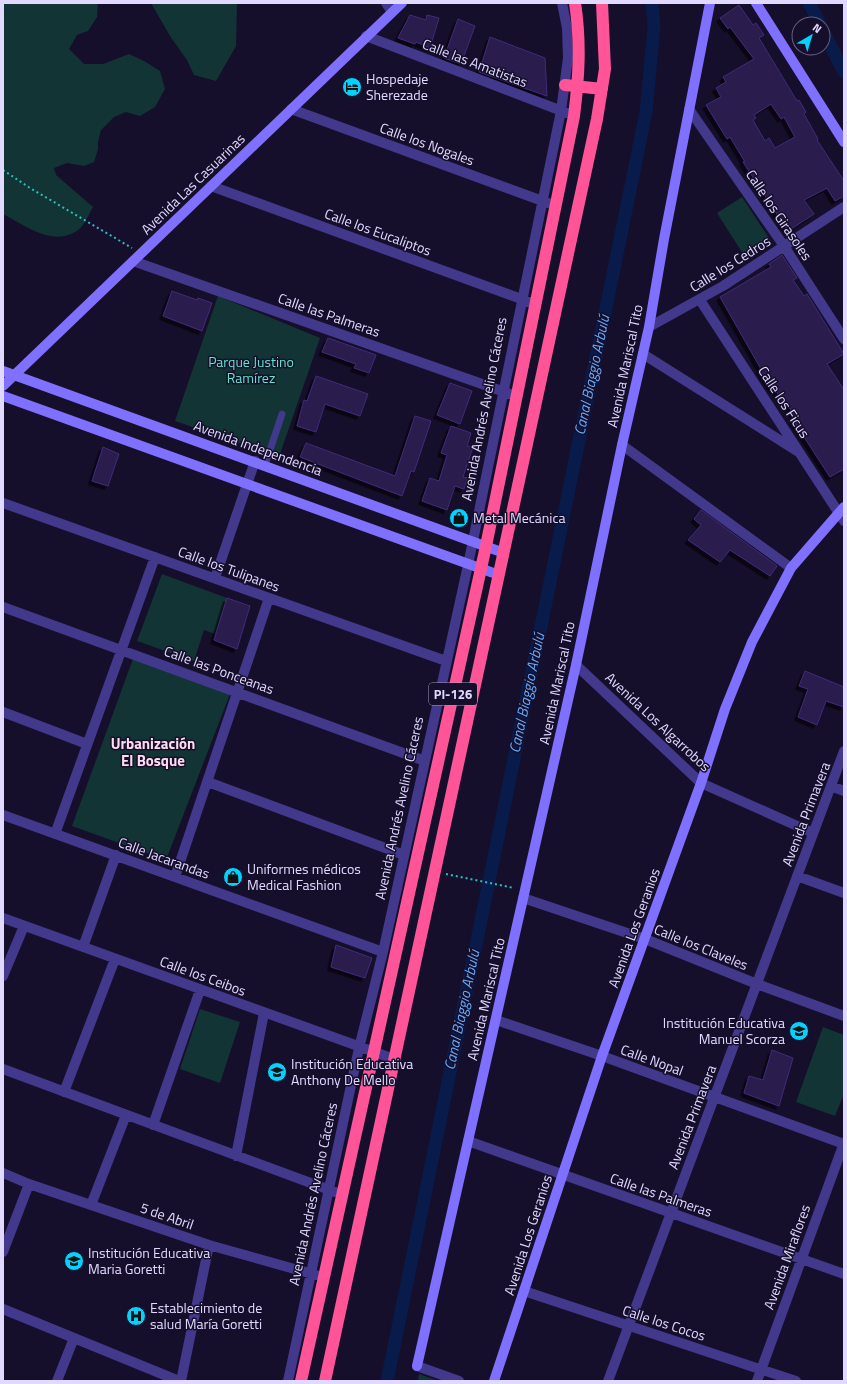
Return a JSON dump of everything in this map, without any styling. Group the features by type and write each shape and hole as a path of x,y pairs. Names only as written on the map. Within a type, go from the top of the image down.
{"highway":[{"name":"Avenida Andrés Avelino Cáceres","path":"301,1381 486,546 535,304 549,204 574,116 580,67 578,25 575,3"},
{"name":"PI-126","path":"325,1381 596,126 604,69 602,3"},
{"path":"565,85 602,89"}],"street":[{"path":"386,3 392,12"},
{"name":"Avenida Las Casuarinas","path":"3,386 402,3"},
{"name":"Avenida Andrés Avelino Cáceres","path":"288,1381 360,1048 383,952 473,541 521,299 549,204 568,58 567,28 562,3"},
{"name":"Avenida Mariscal Tito","path":"460,1381 417,1366 524,898 649,327 664,240 710,3"},
{"path":"756,3 844,142"},
{"name":"Calle las Amatistas","path":"366,36 574,116"},
{"name":"Calle los Nogales","path":"291,109 549,204"},
{"name":"Calle los Girasoles","path":"689,109 784,246 844,339"},
{"name":"Calle los Eucaliptos","path":"211,186 535,304"},
{"name":"Calle los Cedros","path":"649,327 700,300 844,207"},
{"name":"Calle las Palmeras","path":"137,258 516,396"},
{"name":"Calle los Ficus","path":"700,300 800,453 842,513"},
{"path":"643,354 800,453"},
{"name":"Avenida Independencia","path":"3,371 255,461 504,553"},
{"path":"3,396 499,575"},
{"path":"622,445 791,568"},
{"path":"215,578 255,461"},
{"name":"Calle los Tulipanes","path":"3,503 446,661"},
{"name":"Avenida Los Geranios","path":"494,1381 602,1056 702,783 725,709 749,650 791,568 842,513"},
{"path":"55,834 154,557"},
{"path":"175,877 269,598"},
{"name":"Calle las Ponceanas","path":"3,607 425,760"},
{"name":"Avenida Los Algarrobos","path":"576,665 702,783 813,833"},
{"path":"3,712 87,744"},
{"name":"Avenida Primavera","path":"608,1381 844,751"},
{"path":"208,782 404,855"},
{"path":"831,786 844,791"},
{"name":"Calle Jacarandas","path":"3,815 383,952"},
{"path":"83,947 116,855"},
{"path":"797,876 844,893"},
{"name":"Calle los Claveles","path":"524,898 645,939 757,984 844,1016"},
{"name":"Calle los Ceibos","path":"3,918 394,1059"},
{"path":"3,976 24,926"},
{"path":"64,1092 115,959"},
{"path":"153,1125 200,990"},
{"path":"236,1156 264,1013"},
{"name":"Calle Nopal","path":"496,1020 602,1056 844,1144"},
{"path":"3,1069 329,1191 342,1194"},
{"path":"91,1205 126,1115"},
{"name":"Calle las Palmeras","path":"468,1141 844,1274"},
{"name":"Avenida Miraflores","path":"757,1381 844,1144"},
{"name":"5 de Abril","path":"3,1173 29,1184 209,1245 324,1277"},
{"path":"3,1252 29,1184"},
{"path":"3,1309 180,1381 209,1245"},
{"name":"Calle los Cocos","path":"524,1291 796,1381"},
{"path":"57,1381 74,1338"}],"lane":[{"path":"265,465 282,414"}],"path":[{"path":"3,170 137,258"},
{"path":"435,871 514,888"}],"green space":[{"path":"3,3 98,3 97,17 88,31 77,35 69,49 84,64 103,64 129,54 160,71 165,89 155,107 140,116 126,112 114,117 101,130 94,162 84,166 67,163 54,168 56,175 93,207 80,228 69,235 59,237 39,233 3,214"},
{"path":"151,3 237,3 236,46 216,81 194,75 187,60 170,36"},
{"path":"742,197 771,241 745,257 717,213"},
{"name":"Parque Justino Ramírez","path":"218,296 320,338 279,457 175,421"},
{"path":"162,574 227,598 215,634 204,630 194,661 137,641"},
{"path":"134,656 230,694 166,860 72,826"},
{"path":"200,1009 240,1022 220,1083 180,1069"},
{"path":"823,1027 844,1035 844,1094 835,1116 796,1102"},
{"path":"419,1374 439,1381 418,1381"}],"building":[{"path":"739,5 753,25 756,23 764,35 759,38 797,101 799,100 806,112 804,114 818,139 817,140 844,181 844,196 835,201 827,188 804,200 814,214 788,231 743,162 745,162 730,137 727,139 706,105 721,97 716,88 726,82 723,77 754,59 730,27 728,29 720,18","holes":["771,104 781,119 784,117 795,137 775,148 769,138 765,141 753,120 756,118 754,115"]},
{"path":"410,15 426,20 427,15 439,18 430,48 416,42 415,44 398,38"},
{"path":"458,19 475,26 461,64 444,58"},
{"path":"490,37 545,58 547,96 479,72"},
{"path":"782,255 797,278 793,280 804,296 807,294 844,354 827,364 844,390 844,469 830,477 793,420 796,418 784,399 782,401 775,389 774,391 760,370 761,369 720,297 771,267 769,264"},
{"path":"172,291 197,300 198,298 212,303 202,331 163,316"},
{"path":"328,338 376,355 369,373 354,368 356,364 322,352"},
{"path":"316,376 368,394 360,416 325,404 316,432 297,426 304,400 307,401"},
{"path":"450,383 472,391 460,424 437,415"},
{"path":"415,416 431,421 414,472 411,471 402,496 300,457 306,443 395,476"},
{"path":"451,426 471,433 467,446 473,447 463,477 468,478 464,489 455,486 447,510 422,501 430,478 439,481 447,455 441,453"},
{"path":"103,447 119,454 108,486 92,481"},
{"path":"701,510 777,566 770,576 730,550 720,562 688,540 701,525 694,519"},
{"path":"227,598 250,606 237,649 214,640"},
{"path":"805,671 844,687 844,707 826,701 817,725 798,717 808,689 799,686"},
{"path":"336,945 372,958 365,978 331,967"},
{"path":"772,1050 793,1058 779,1106 744,1093 749,1076 763,1080"}],"waterway":[{"name":"Canal Biaggio Arbulú","path":"387,1381 646,112 654,27 652,3"},
{"path":"809,3 816,16"},
{"path":"831,47 844,72"}],"place":[{"name":"Hospedaje Sherezade","path":"352,87"},
{"name":"Metal Mecánica","path":"459,518"},
{"name":"Uniformes médicos Medical Fashion","path":"233,877"},
{"name":"Institución Educativa Manuel Scorza","path":"799,1031"},
{"name":"Institución Educativa Anthony De Mello","path":"277,1072"},
{"name":"Institución Educativa Maria Goretti","path":"74,1261"},
{"name":"Establecimiento de salud María Goretti","path":"136,1316"}],"district":[{"name":"Urbanización El Bosque","path":"153,752"}]}
